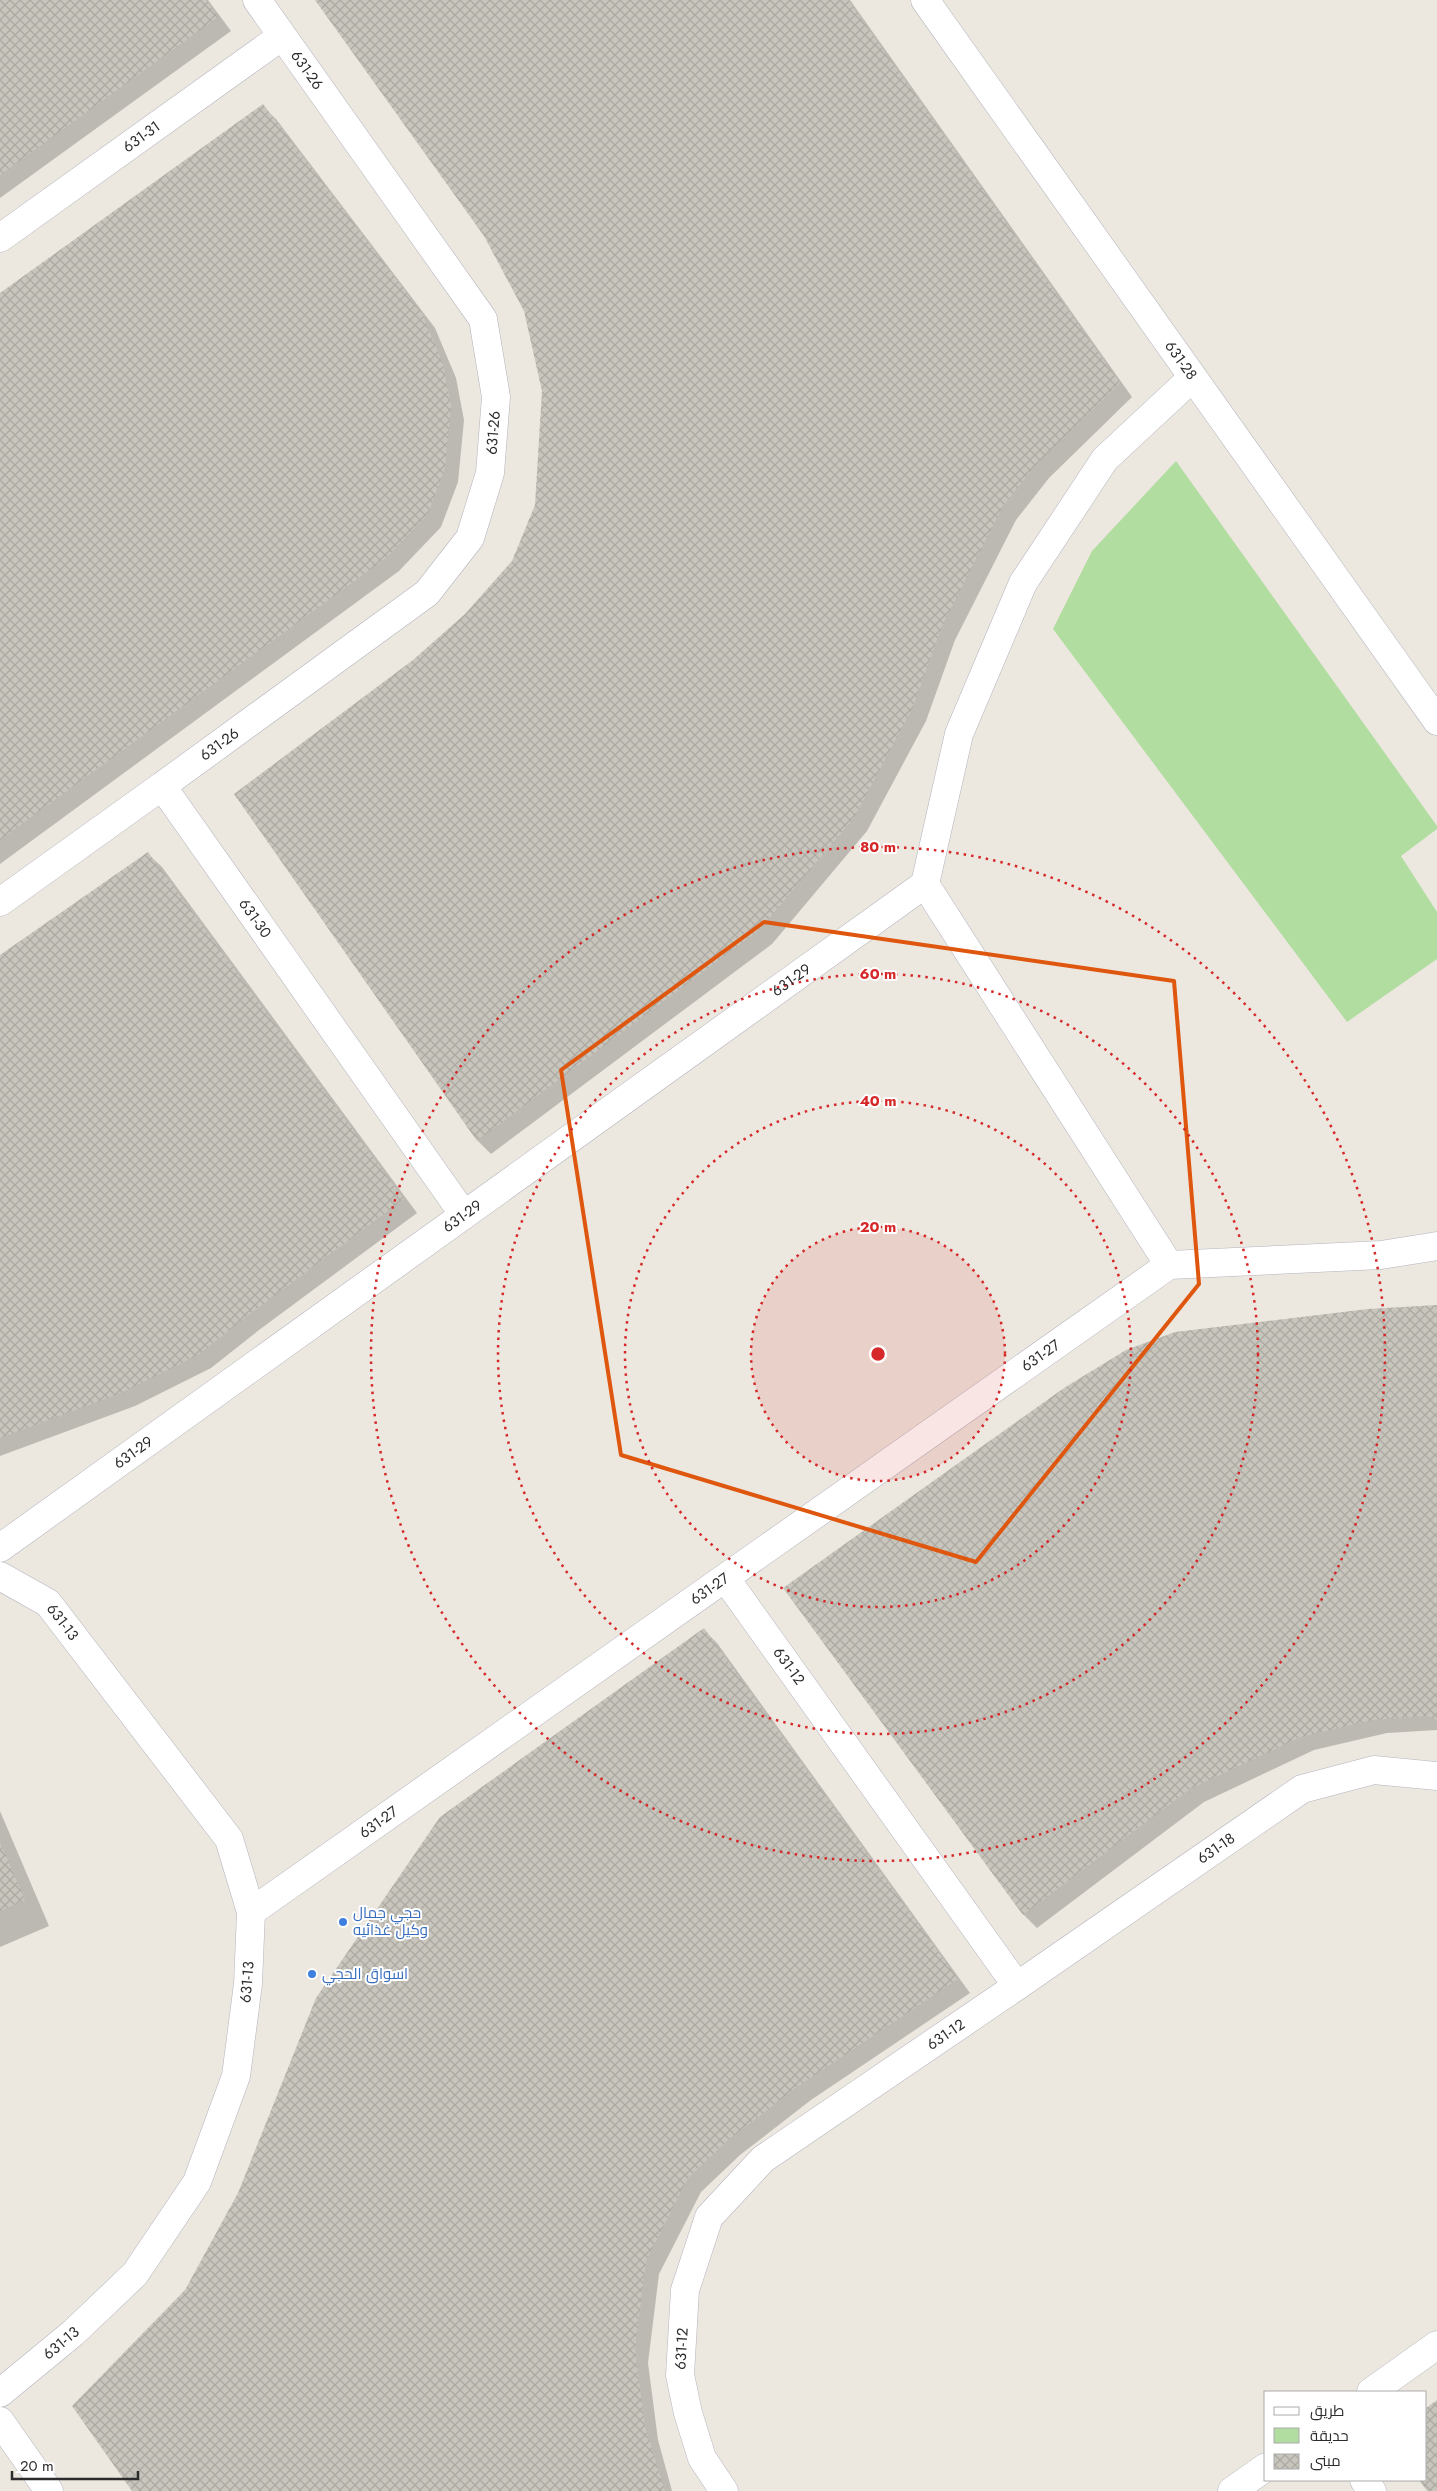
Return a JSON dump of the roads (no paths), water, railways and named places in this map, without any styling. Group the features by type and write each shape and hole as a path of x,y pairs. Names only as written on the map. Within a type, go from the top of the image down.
{"street":[{"name":"631-26","path":"162,786 427,593 470,538 490,473 496,397 483,319 257,0"},
{"name":"631-28","path":"925,0 1437,721"},
{"name":"631-31","path":"0,238 282,36"},
{"path":"1192,378 1106,459 1023,583 959,734 925,884 1169,1265 1381,1255 1437,1246"},
{"path":"0,902 162,786"},
{"name":"631-30","path":"162,786 464,1215"},
{"name":"631-29","path":"0,1548 925,884"},
{"name":"631-27","path":"251,1912 1169,1265"},
{"name":"631-13","path":"0,1576 48,1604 230,1839 251,1912 248,1984 236,2076 197,2182 135,2274 73,2333 0,2393"},
{"name":"631-12","path":"724,2491 702,2458 688,2413 680,2375 685,2290 709,2217 763,2159 1017,1986 726,1579"},
{"name":"631-18","path":"1017,1986 1302,1789 1374,1770 1437,1776"},
{"path":"1372,2391 1437,2345"},
{"path":"0,2422 49,2491"},
{"path":"1232,2491 1264,2468"}],"place":[{"name":"حجي جمال وكيل غذائيه","path":"343,1922"},
{"name":"اسواق الحجي","path":"312,1974"}]}
